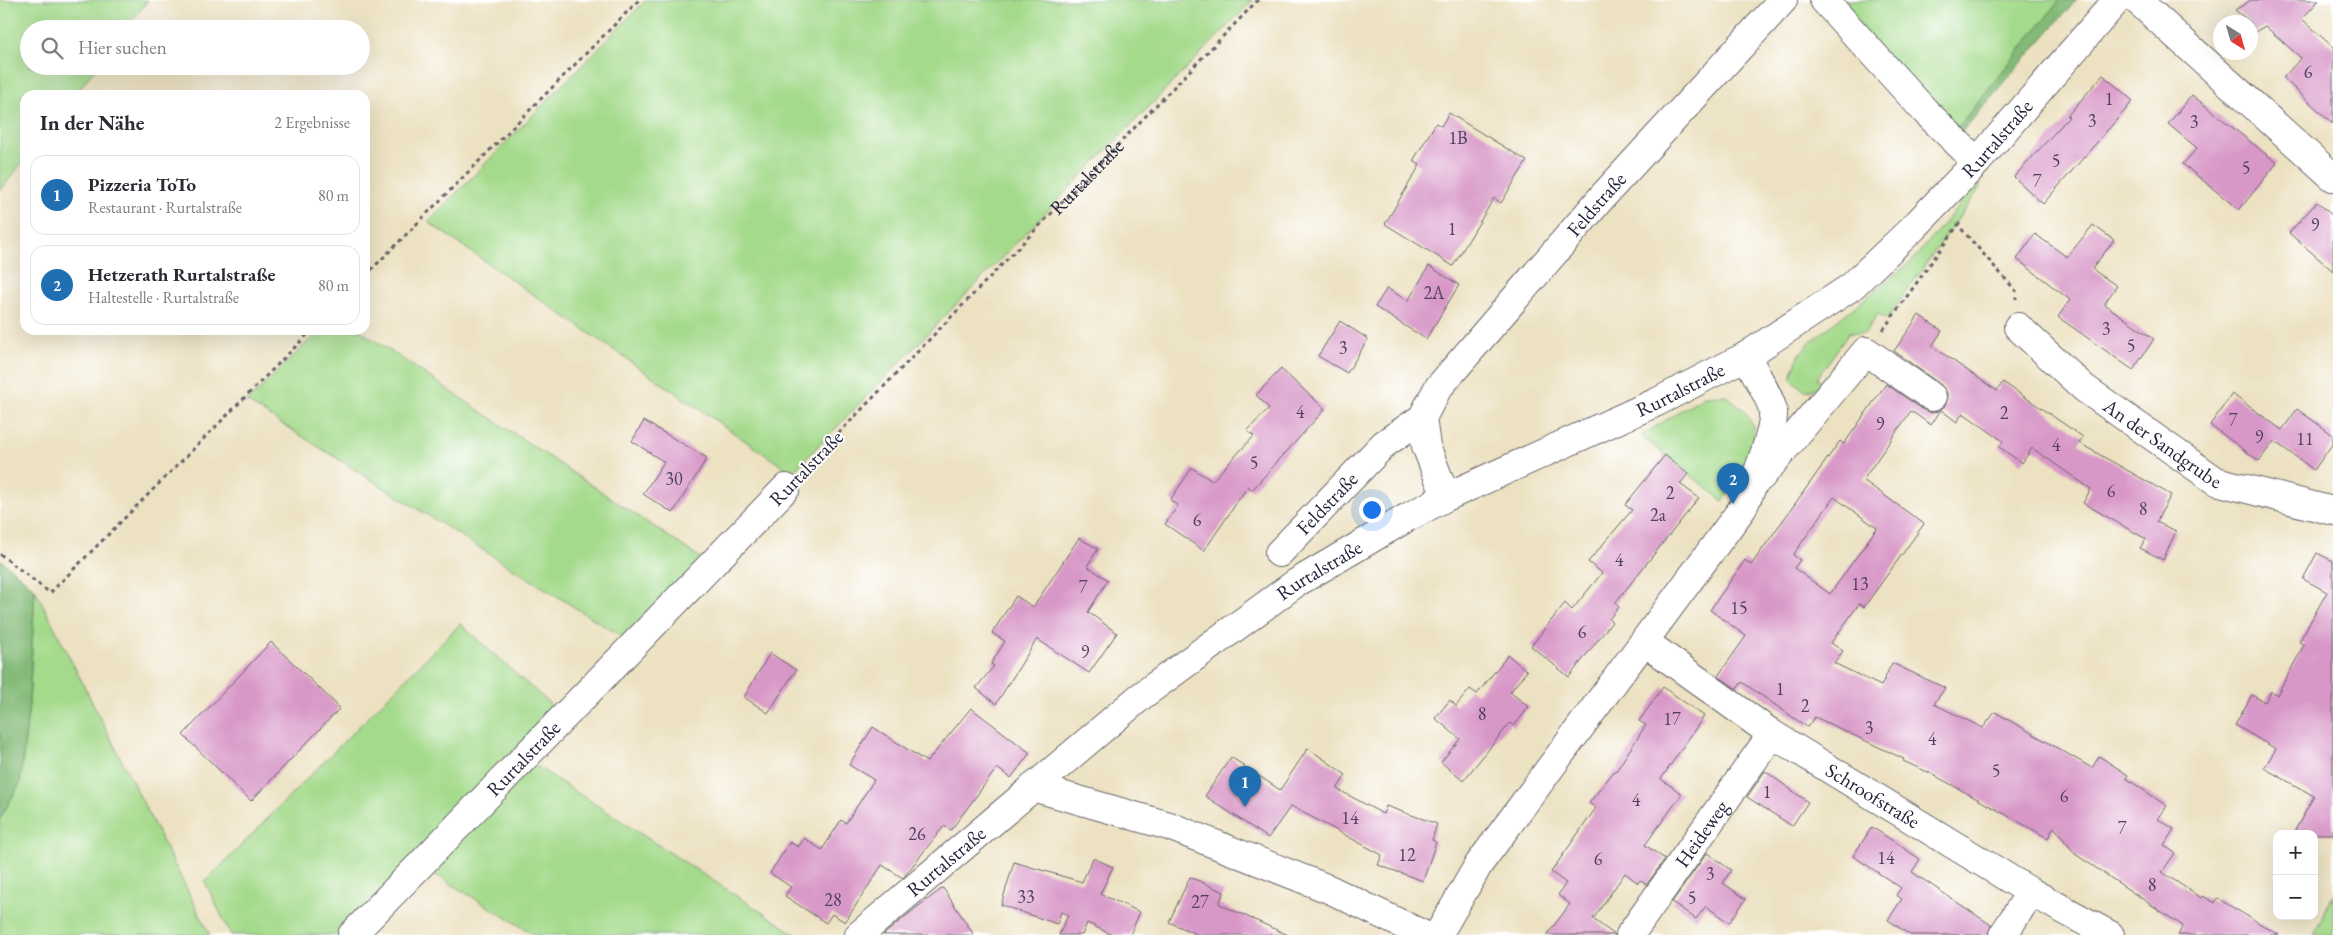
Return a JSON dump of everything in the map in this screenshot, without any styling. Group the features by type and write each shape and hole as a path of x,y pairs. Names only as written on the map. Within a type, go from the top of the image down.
{"street":[{"name":"Feldstraße","path":"1279,553 1384,444 1422,418 1438,388 1603,196 1783,0"},
{"path":"1824,0 1926,112 1977,162"},
{"name":"Rurtalstraße","path":"872,931 1033,787 1140,697 1296,582 1446,497 1657,402 1746,356 1851,287 1913,228 1977,162 2117,0"},
{"path":"2137,0 2333,177"},
{"name":"An der Sandgrube","path":"2018,328 2084,388 2216,481 2333,511"},
{"path":"1752,488 1866,351 1932,397"},
{"name":"Rurtalstraße","path":"1438,935 1479,864 1742,509 1752,488 1767,445 1773,410 1746,356"},
{"path":"1422,418 1426,446 1446,497"},
{"name":"Rurtalstraße","path":"352,935 786,488"},
{"name":"Schroofstraße","path":"1645,642 1772,734 2032,892 2110,935"},
{"name":"Heideweg","path":"1630,935 1772,734"},
{"path":"1033,787 1169,826 1330,890 1424,935"},
{"path":"2003,935 2032,892"}],"path":[{"path":"370,271 639,0"},
{"name":"Rurtalstraße","path":"786,488 1258,0"},
{"path":"1866,351 1874,343 1963,217"},
{"path":"1958,225 2016,291 2018,328"},
{"path":"0,554 50,593 307,335"}],"green space":[{"path":"0,0 148,0 133,20 20,20 20,75 90,75 79,90 20,90 20,165 0,191"},
{"path":"646,0 1253,0 792,473 428,222"},
{"path":"1829,0 2060,0 1953,133"},
{"path":"2060,0 2076,0 1959,135 1953,133"},
{"path":"1980,181 1980,188 1887,319 1878,314 1865,333 1849,333 1817,378 1826,386 1805,391 1790,378 1799,355 1808,344 1912,261"},
{"path":"315,335 366,335 705,561 630,642 247,402"},
{"path":"1724,395 1740,407 1750,419 1754,432 1749,459 1723,501 1641,436 1704,396"},
{"path":"0,559 35,589 29,704 20,783 0,819"},
{"path":"35,589 210,935 0,935 0,819 20,783 29,704"},
{"path":"460,624 559,712 346,935 231,935 205,882"},
{"path":"533,764 797,935 535,935 428,870"},
{"path":"2333,894 2333,935 2314,935"}],"building":[{"path":"2251,0 2319,0 2302,19 2333,47 2333,124 2283,78 2301,58 2265,26 2258,30 2258,15 2241,15 2235,10"},
{"path":"2103,75 2133,101 2043,204 2014,177 2069,117 2067,116"},
{"path":"2192,95 2277,163 2239,210 2183,164 2197,148 2168,124"},
{"path":"1449,113 1527,161 1501,203 1494,198 1453,266 1385,224 1420,165 1413,161 1436,123 1441,126"},
{"path":"2317,202 2333,216 2333,271 2289,233"},
{"path":"2093,225 2114,240 2092,269 2117,286 2104,304 2154,339 2133,370 2058,317 2070,300 2017,259 2035,234 2067,257"},
{"path":"1429,266 1459,285 1426,339 1375,307 1387,288 1408,301"},
{"path":"1919,315 1942,331 1932,346 1997,391 2003,382 2083,437 2079,443 2171,495 2156,522 2176,531 2163,560 2140,548 2146,539 2083,503 2091,489 2032,448 2022,463 1999,447 2003,441 1963,413 1957,422 1941,410 1931,425 1911,411 1863,480 1924,524 1864,607 1859,604 1831,643 1843,651 1834,663 1881,686 1892,663 1945,688 1934,704 1983,728 1995,712 2092,768 2099,756 2128,775 2126,778 2167,806 2158,819 2174,829 2164,845 2175,853 2162,872 2201,898 2203,896 2215,903 2217,898 2279,935 2178,935 2183,926 2075,854 2054,827 2048,838 1932,774 1903,761 1904,759 1815,717 1807,727 1742,682 1737,689 1718,676 1746,636 1710,610 1745,560 1751,565 1840,441 1844,444 1886,384 1931,413 1945,406 1948,398 1946,391 1941,385 1894,351","holes":["1834,497 1877,528 1830,594 1794,568 1800,560 1793,555"]},
{"path":"1340,321 1368,339 1347,373 1318,356"},
{"path":"1281,369 1325,409 1252,490 1248,486 1204,551 1165,524 1178,506 1170,500 1192,468 1212,481 1254,436 1247,431 1269,408 1256,395"},
{"path":"2232,394 2282,430 2297,409 2333,435 2333,443 2314,470 2274,441 2259,461 2210,425"},
{"path":"644,421 707,458 673,513 643,494 664,462 632,441"},
{"path":"1665,455 1688,474 1680,484 1699,498 1615,603 1619,607 1609,619 1612,622 1569,677 1531,646 1565,603 1572,610 1602,573 1588,562 1632,510 1625,505"},
{"path":"1079,538 1098,549 1087,566 1108,580 1088,612 1117,633 1089,673 1037,639 996,704 976,688 994,666 991,664 1005,641 992,633 1016,596 1033,607"},
{"path":"2317,553 2333,561 2333,834 2318,834 2318,830 2295,830 2314,796 2264,768 2276,749 2235,725 2252,695 2265,702 2271,691 2277,695 2304,645 2299,642 2327,592 2303,579"},
{"path":"271,642 340,708 251,801 183,735"},
{"path":"770,653 796,670 768,713 744,697"},
{"path":"1508,655 1527,671 1510,692 1529,707 1514,726 1510,723 1463,781 1441,762 1460,739 1435,718 1450,700 1456,706 1470,689 1477,694"},
{"path":"1663,687 1704,716 1661,779 1682,794 1645,845 1665,859 1647,884 1640,880 1638,883 1625,873 1593,919 1615,935 1547,935 1570,904 1558,895 1566,883 1551,872 1596,808 1589,803 1616,771 1646,725 1639,721"},
{"path":"971,708 1030,753 1011,778 997,768 951,830 944,826 903,878 882,865 845,922 832,914 826,923 785,896 791,887 770,873 790,842 798,847 804,838 822,850 841,820 846,823 874,780 849,765 873,727 927,762"},
{"path":"1308,748 1346,775 1337,789 1383,814 1386,806 1437,824 1432,840 1436,842 1423,881 1378,865 1382,855 1291,806 1268,838 1205,796 1231,757 1280,790"},
{"path":"1765,771 1808,802 1792,826 1747,797"},
{"path":"1872,827 1920,859 1912,872 1991,925 1988,935 1910,935 1888,920 1902,899 1896,895 1901,888 1853,856"},
{"path":"1707,853 1731,870 1723,883 1746,899 1729,923 1706,906 1696,919 1672,902"},
{"path":"1093,858 1113,867 1100,894 1140,912 1130,935 1113,935 1087,923 1082,935 1059,935 1068,915 1061,912 1057,924 1001,905 1014,862 1082,882"},
{"path":"1190,877 1224,892 1219,904 1288,935 1198,935 1169,922"},
{"path":"943,888 974,935 883,935 916,908"}],"place":[{"name":"Hetzerath Rurtalstraße","path":"1733,504"},
{"name":"Pizzeria ToTo","path":"1245,807"}]}
